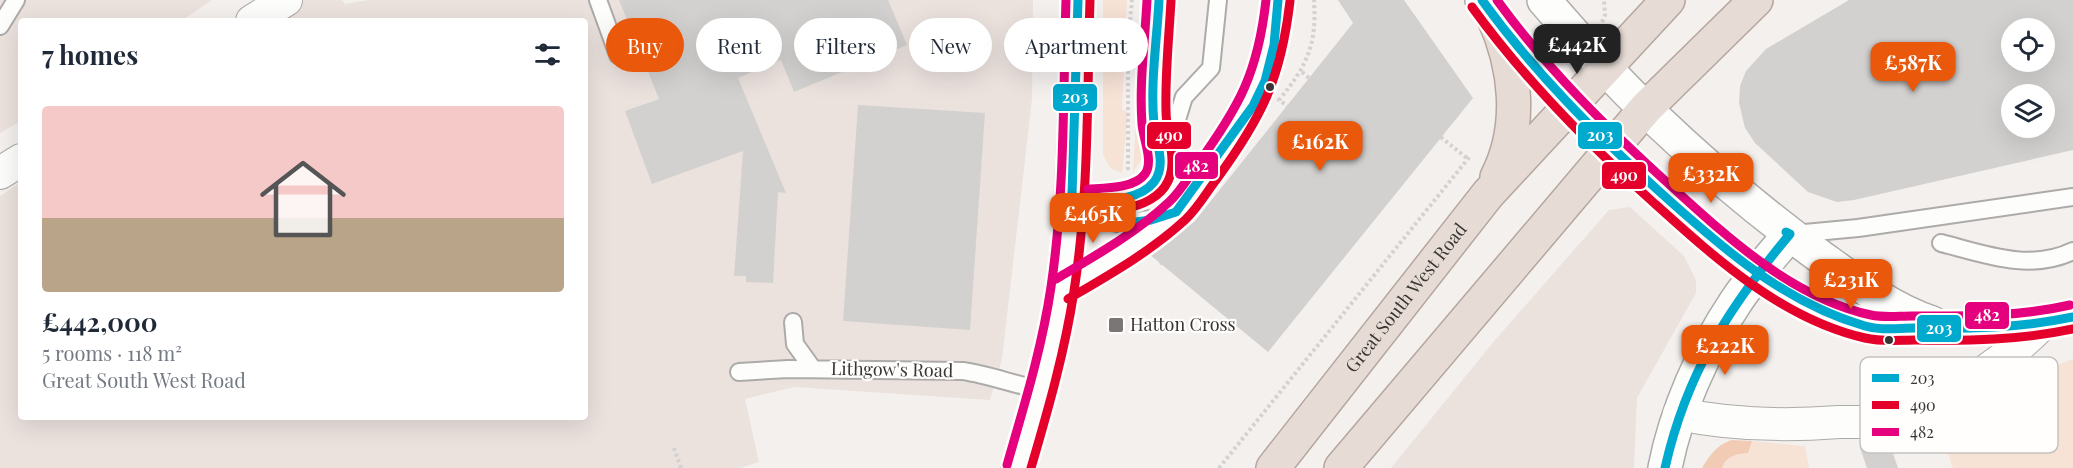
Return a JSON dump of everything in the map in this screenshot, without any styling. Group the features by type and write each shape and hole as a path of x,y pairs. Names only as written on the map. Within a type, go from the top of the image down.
{"highway":[{"name":"Great South West Road","path":"1273,468 1488,194 1569,104 1594,55 1668,0"},
{"path":"1341,468 1646,108 1756,0"},
{"path":"1487,8 1508,53 1513,113 1508,148 1488,194"}],"street":[{"path":"257,18 286,0"},
{"path":"1018,468 1042,390 1081,198 1078,0"},
{"path":"1544,0 1646,108 1749,202 1872,293 1915,317 1944,328"},
{"path":"1487,8 1569,104 1698,226 1783,290 1822,311 1867,327 1988,330 2041,325 2073,317"},
{"path":"0,173 18,162"},
{"path":"1665,468 1679,414 1734,304 1790,234"},
{"path":"2006,357 2041,325"},
{"path":"1679,414 1750,423 1815,424 1860,421"}],"lane":[{"path":"0,26 16,0"},
{"path":"597,0 606,24"},
{"path":"1081,198 1142,192 1153,183 1160,171 1161,162 1154,124 1159,0"},
{"path":"1190,195 1190,180 1174,150 1174,129 1184,97 1211,68 1218,0"},
{"path":"1062,289 1143,238 1176,212 1190,195 1257,98 1265,81 1274,45 1278,0"},
{"path":"1790,234 1858,228 2073,197"},
{"path":"1081,198 1109,220 1121,224 1151,220 1176,212"},
{"path":"1941,243 2012,261 2031,261 2073,251"},
{"path":"793,322 795,344 813,369"},
{"name":"Lithgow's Road","path":"739,372 813,369 963,371 990,375 1012,384 1042,390"}],"path":[{"path":"1128,195 1128,42 1132,0"},
{"path":"1604,0 1604,8"},
{"path":"1302,72 1309,78"},
{"path":"1293,111 1301,102"},
{"path":"1235,298 1280,286 1356,199 1423,137 1399,118"},
{"name":"Great South West Road","path":"1219,468 1468,159 1432,130 1423,137"},
{"path":"1383,137 1405,155"},
{"path":"674,448 681,468"}],"shaded area":[{"path":"0,0 212,0 185,18 18,18 18,123 0,133"},
{"path":"290,0 342,0 345,4 368,0 1033,0 1033,18 1004,18 1004,72 1032,72 1032,99 1002,359 990,400 794,387 745,399 759,462 740,468 0,468 0,196 18,184 18,420 588,420 588,18 263,18"},
{"path":"1103,0 1127,0 1126,18 1103,18"},
{"path":"1103,72 1124,72 1122,110 1128,112 1122,173 1110,168 1103,154"},
{"path":"1136,118 1145,154 1133,172"},
{"path":"1630,207 1684,256 1696,280 1696,293 1637,398 1634,468 1391,468 1495,340 1609,210"},
{"path":"2073,359 2073,468 1953,468 1948,453 2058,453 2058,365"},
{"path":"1731,440 1752,441 1748,453 1732,456 1722,468 1702,468 1714,451"},
{"path":"1752,441 1805,446 1809,468 1722,468 1732,456 1748,453"}],"building":[{"path":"619,0 888,0 896,18 794,18 794,72 842,72 794,92 782,62 782,18 696,18 696,72 752,72 738,78 786,193 778,192 773,283 746,282 746,276 734,276 743,151 652,184 625,111 659,99 648,72 684,72 684,18 626,18"},
{"name":"Hatton Cross","path":"1338,0 1404,0 1473,98 1268,352 1149,254 1194,222 1353,23"},
{"path":"1849,0 2073,0 2073,150 1837,202 1808,192 1755,143 1745,128 1739,103 1740,86 1746,71 1766,49"},
{"path":"897,21 907,45 897,49"},
{"path":"858,105 985,113 970,330 843,321"},
{"path":"1862,453 1893,453 1898,468 1867,468"}],"transit line":[{"name":"482","path":"1007,465 1043,332 1056,252 1063,144 1066,0"},
{"name":"203","path":"1072,195 1078,0"},
{"name":"490","path":"1031,468 1061,358 1079,255 1086,146 1090,0"},
{"name":"482","path":"1088,189 1110,188 1134,183 1145,174 1147,169 1148,156 1141,109 1147,0"},
{"name":"203","path":"1089,201 1133,196 1148,188 1158,175 1160,154 1154,124 1153,93 1159,0"},
{"name":"482","path":"1056,279 1129,234 1156,213 1180,189 1224,125 1244,88 1258,48 1266,0"},
{"name":"203","path":"1090,201 1109,221 1121,224 1151,220 1176,212 1253,106 1265,81 1274,45 1278,0"},
{"name":"203","path":"1482,0 1544,77 1637,171 1731,253 1781,288 1808,303 1836,316 1871,328 1883,329 1994,327 2034,324 2073,317"},
{"name":"482","path":"1497,0 1557,74 1647,164 1715,226 1763,264 1815,295 1842,307 1886,317 1992,315 2031,312 2070,305"},
{"name":"490","path":"1090,213 1117,210 1144,203 1164,187 1170,176 1172,155 1166,117 1166,97 1171,1"},
{"name":"490","path":"1068,299 1129,263 1185,220 1198,205 1246,136 1267,96 1281,53 1290,1"},
{"name":"490","path":"1472,7 1535,85 1629,180 1726,265 1751,284 1806,317 1865,338 1884,340 1994,339 2034,336 2073,329"},
{"name":"203","path":"1665,468 1685,402 1712,343 1748,288 1790,234 1786,232"}],"place":[{"name":"Hatton Cross","path":"1116,325"}]}
